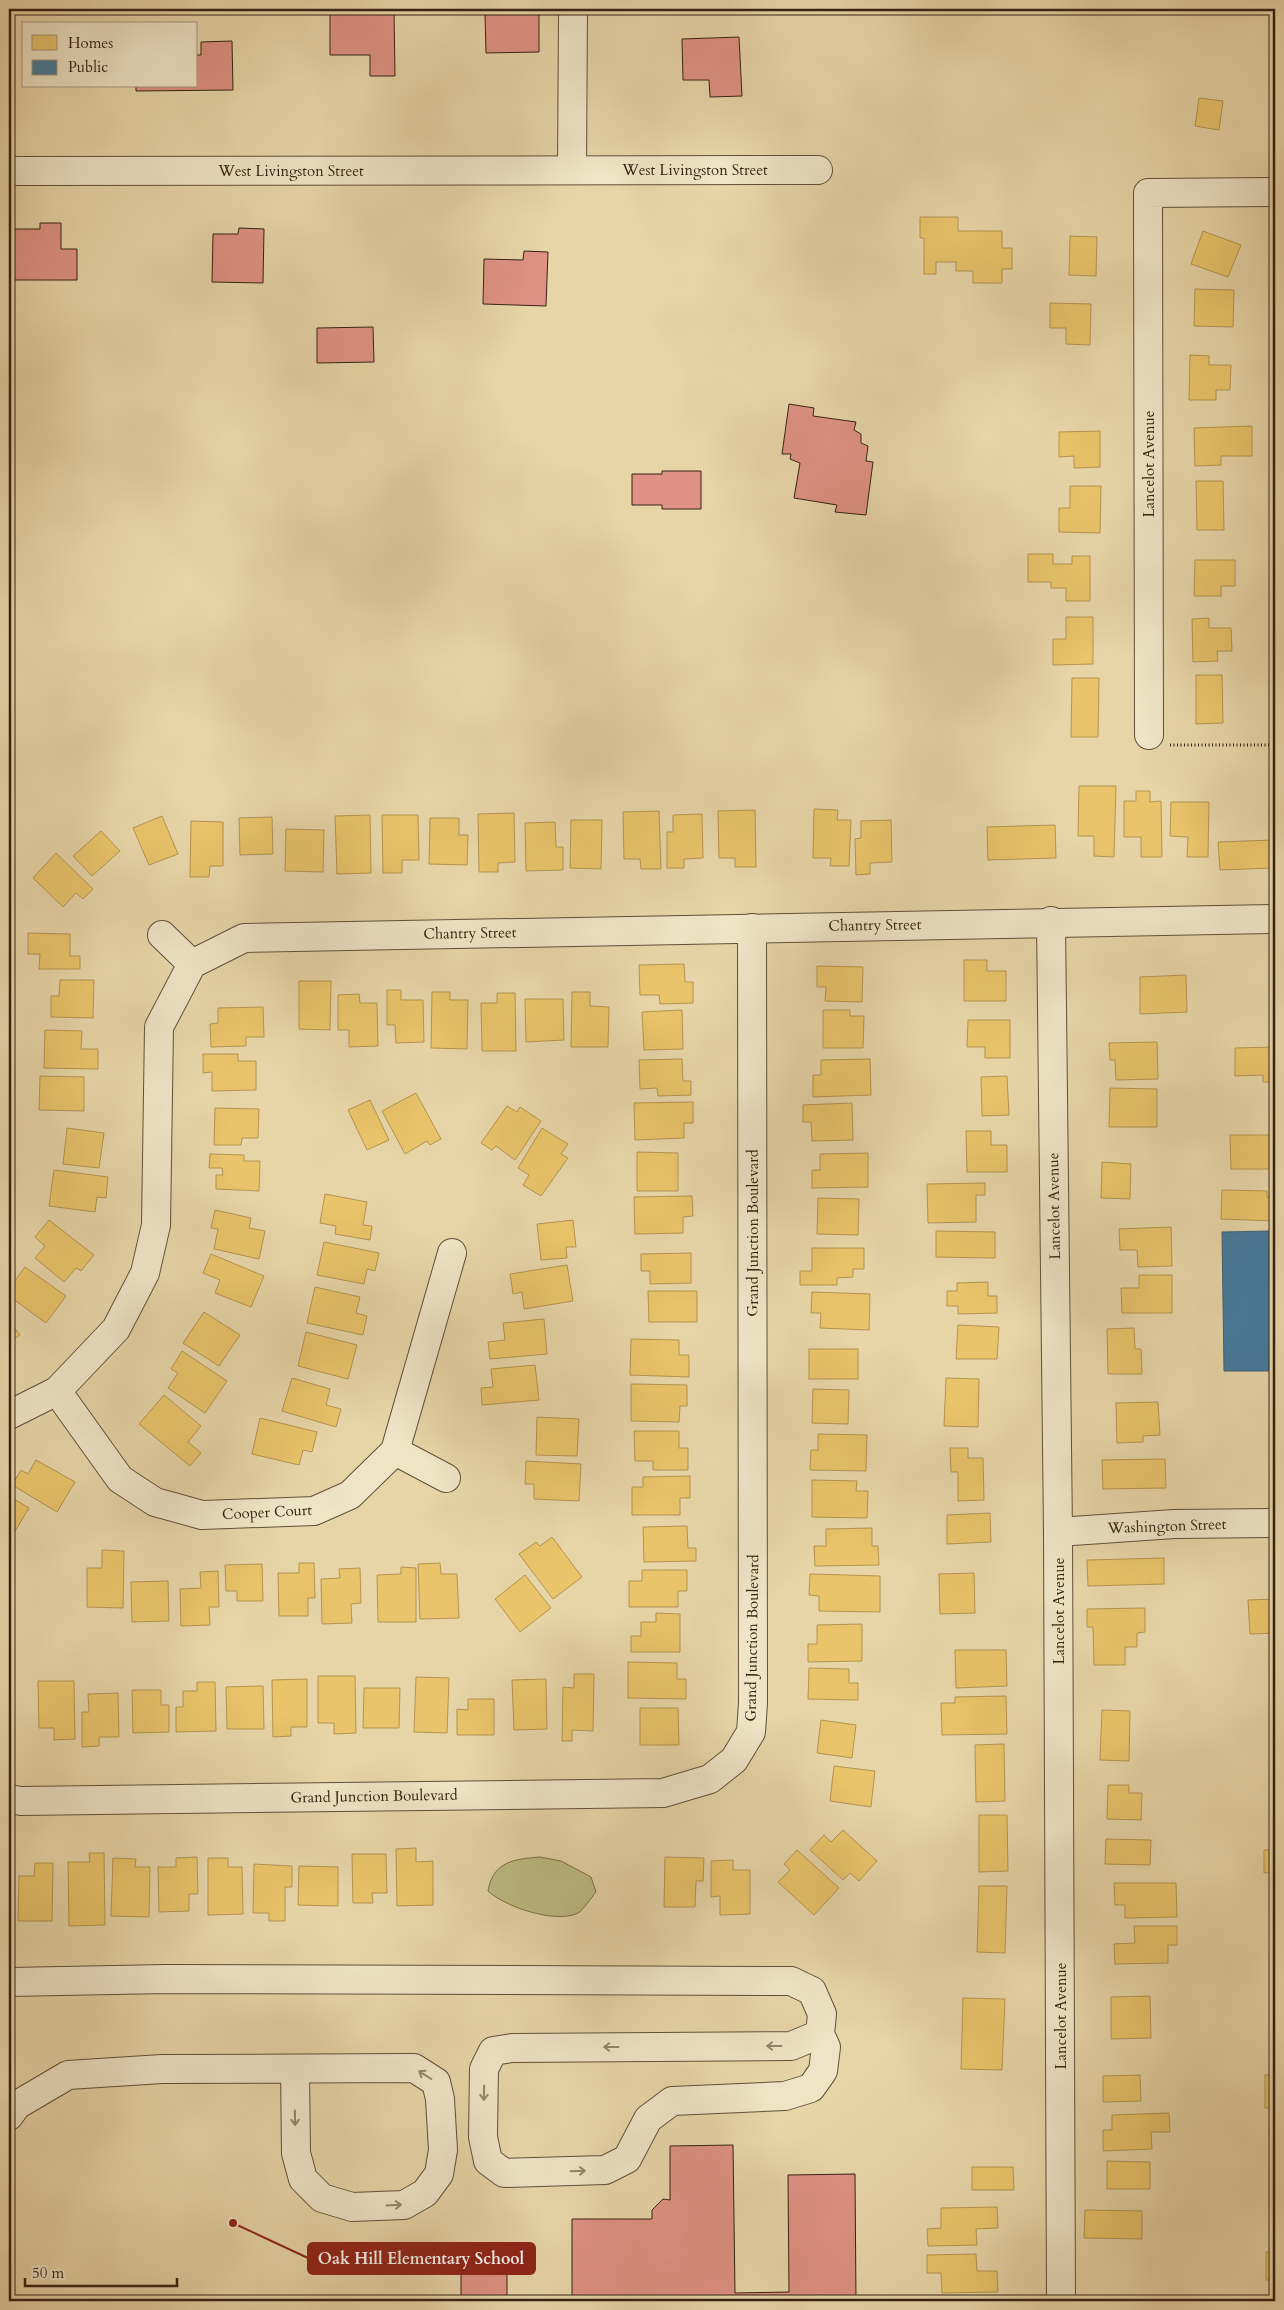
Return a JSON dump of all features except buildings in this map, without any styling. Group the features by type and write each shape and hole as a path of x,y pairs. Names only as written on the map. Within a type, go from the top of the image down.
{"street":[{"path":"572,170 573,9"},
{"name":"West Livingston Street","path":"9,171 818,170"},
{"name":"Lancelot Avenue","path":"1149,735 1148,193 1275,192"},
{"name":"Chantry Street","path":"192,964 244,938 1051,921 1275,919"},
{"name":"Lancelot Avenue","path":"1051,921 1058,1532 1061,2301"},
{"name":"Grand Junction Boulevard","path":"9,1799 663,1793 710,1778 734,1760 751,1732 753,1703 752,928"},
{"path":"9,1415 57,1391 116,1330 144,1273 156,1225 158,1027 192,964 162,935"},
{"name":"Cooper Court","path":"57,1391 120,1479 155,1502 202,1515 314,1511 350,1495 395,1451 452,1253"},
{"path":"395,1451 446,1478"},
{"name":"Washington Street","path":"1058,1532 1174,1524 1275,1523"},
{"path":"9,1982 166,1979 790,1981 812,1991 822,2014 820,2034 826,2046 823,2071 811,2088 785,2096 672,2101 648,2119 627,2159 605,2170 504,2174 488,2161 483,2137 484,2069 493,2051 512,2048 791,2046 820,2034"},
{"path":"9,2116 17,2105 68,2075 162,2069 294,2070 414,2068 436,2082 440,2099 443,2150 439,2174 424,2193 404,2205 352,2207 322,2198 303,2179 296,2153 294,2070"}],"path":[{"path":"1149,735 1161,743 1171,745 1275,745"}],"shaded area":[{"path":"540,1857 561,1861 591,1877 596,1892 578,1913 569,1916 557,1916 531,1912 506,1903 488,1891 495,1873 506,1864 522,1859"}],"place":[{"name":"Oak Hill Elementary School","path":"233,2223"}]}
